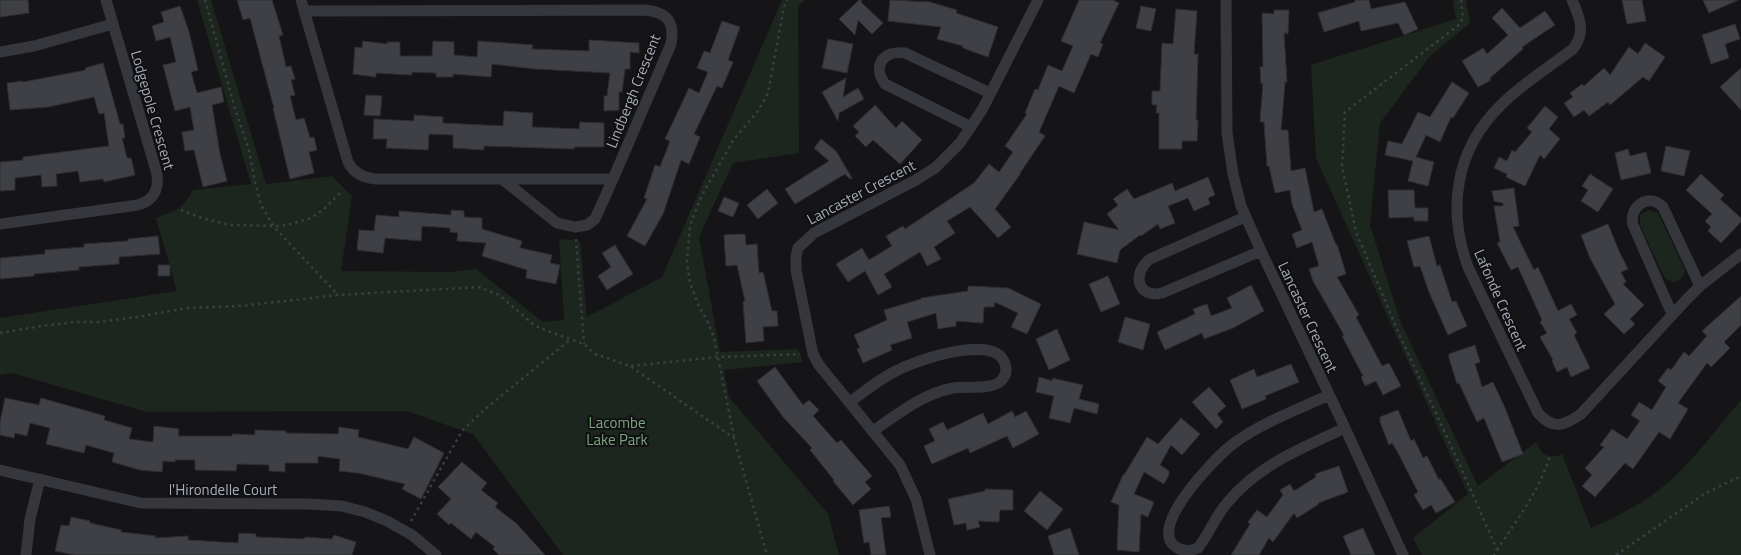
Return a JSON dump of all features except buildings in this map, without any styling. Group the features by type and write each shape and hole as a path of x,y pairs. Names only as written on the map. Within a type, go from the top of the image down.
{"street":[{"name":"Lodgepole Crescent","path":"0,224 138,205 150,200 155,194 157,174 106,0"},
{"name":"Lancaster Crescent","path":"930,555 916,499 900,465 819,365 813,354 796,270 796,257 798,248 814,233 916,180 935,168 960,143 990,93 1038,0"},
{"name":"Lancaster Crescent","path":"1226,0 1227,133 1233,174 1245,217 1403,555"},
{"name":"Lafonde Crescent","path":"1572,0 1581,25 1580,36 1576,44 1500,106 1480,131 1466,158 1461,173 1457,201 1457,226 1468,267 1535,407 1543,418 1555,424 1566,424 1581,414 1672,314 1700,286 1741,254"},
{"name":"Lindbergh Crescent","path":"502,180 557,223 575,228 587,225 595,219 613,179 671,44 673,35 670,22 662,14 644,10 303,6 348,162 362,176 376,179 613,179"},
{"path":"0,52 34,46 113,24"},
{"path":"971,127 885,84 880,77 880,67 883,59 889,54 896,52 905,53 990,93"},
{"path":"1672,314 1632,222 1632,214 1638,205 1652,201 1663,207 1700,286"},
{"name":"Lancaster Crescent","path":"1245,217 1150,259 1141,267 1139,283 1150,293 1162,293 1261,251"},
{"path":"850,402 893,372 924,359 956,352 991,350 998,353 1004,359 1006,367 1005,376 999,383 991,386 953,388 935,393 907,407 873,431"},
{"name":"Lancaster Crescent","path":"1329,395 1258,429 1235,443 1219,456 1200,476 1181,502 1169,527 1171,543 1182,550 1188,551 1198,548 1226,504 1252,477 1280,459 1345,428"},
{"name":"l'Hirondelle Court","path":"0,470 141,504 308,504 342,506 376,515 406,531 436,555"},
{"path":"26,555 30,519 40,479"}],"path":[{"path":"205,0 235,109 249,150 257,194 266,216 338,295"},
{"path":"767,555 734,438 718,357 707,320 699,307 690,283 687,262 690,225 702,195 734,139 758,111 768,93 784,7 788,0"},
{"path":"1461,0 1463,16 1460,24 1345,112 1342,166 1356,232 1400,336 1497,550"},
{"path":"181,210 202,218 230,225 274,227 311,218 324,209 341,192"},
{"path":"576,235 584,344"},
{"path":"0,333 76,322 99,322 137,318 187,308 241,306 338,295 479,287 499,295 534,324 545,330 584,344 595,354 630,366 734,438"},
{"path":"406,531 462,431 484,410 571,339"},
{"path":"630,366 718,357 802,354"},
{"path":"1494,555 1531,498 1545,472 1550,456"},
{"path":"1616,555 1704,494 1741,476"}],"green space":[{"name":"Lacombe Lake Park","path":"197,0 211,0 266,184 332,176 352,196 341,271 452,272 476,269 543,322 564,320 559,239 580,241 587,317 662,277 782,0 805,0 798,6 799,153 733,163 699,237 720,352 798,349 803,362 724,370 729,397 828,514 839,555 563,555 473,434 406,411 147,412 12,373 0,375 0,318 177,291 156,218 182,205 193,190 251,184"},
{"path":"1453,0 1466,0 1470,23 1430,56 1380,123 1370,225 1401,323 1478,486 1536,442 1540,450 1546,455 1557,456 1562,454 1591,528 1632,508 1667,483 1701,449 1741,400 1741,555 1422,555 1413,538 1468,494 1316,158 1311,65 1456,19"},
{"path":"1649,210 1659,215 1685,270 1684,275 1679,281 1669,281 1663,275 1640,225 1640,215"}]}
